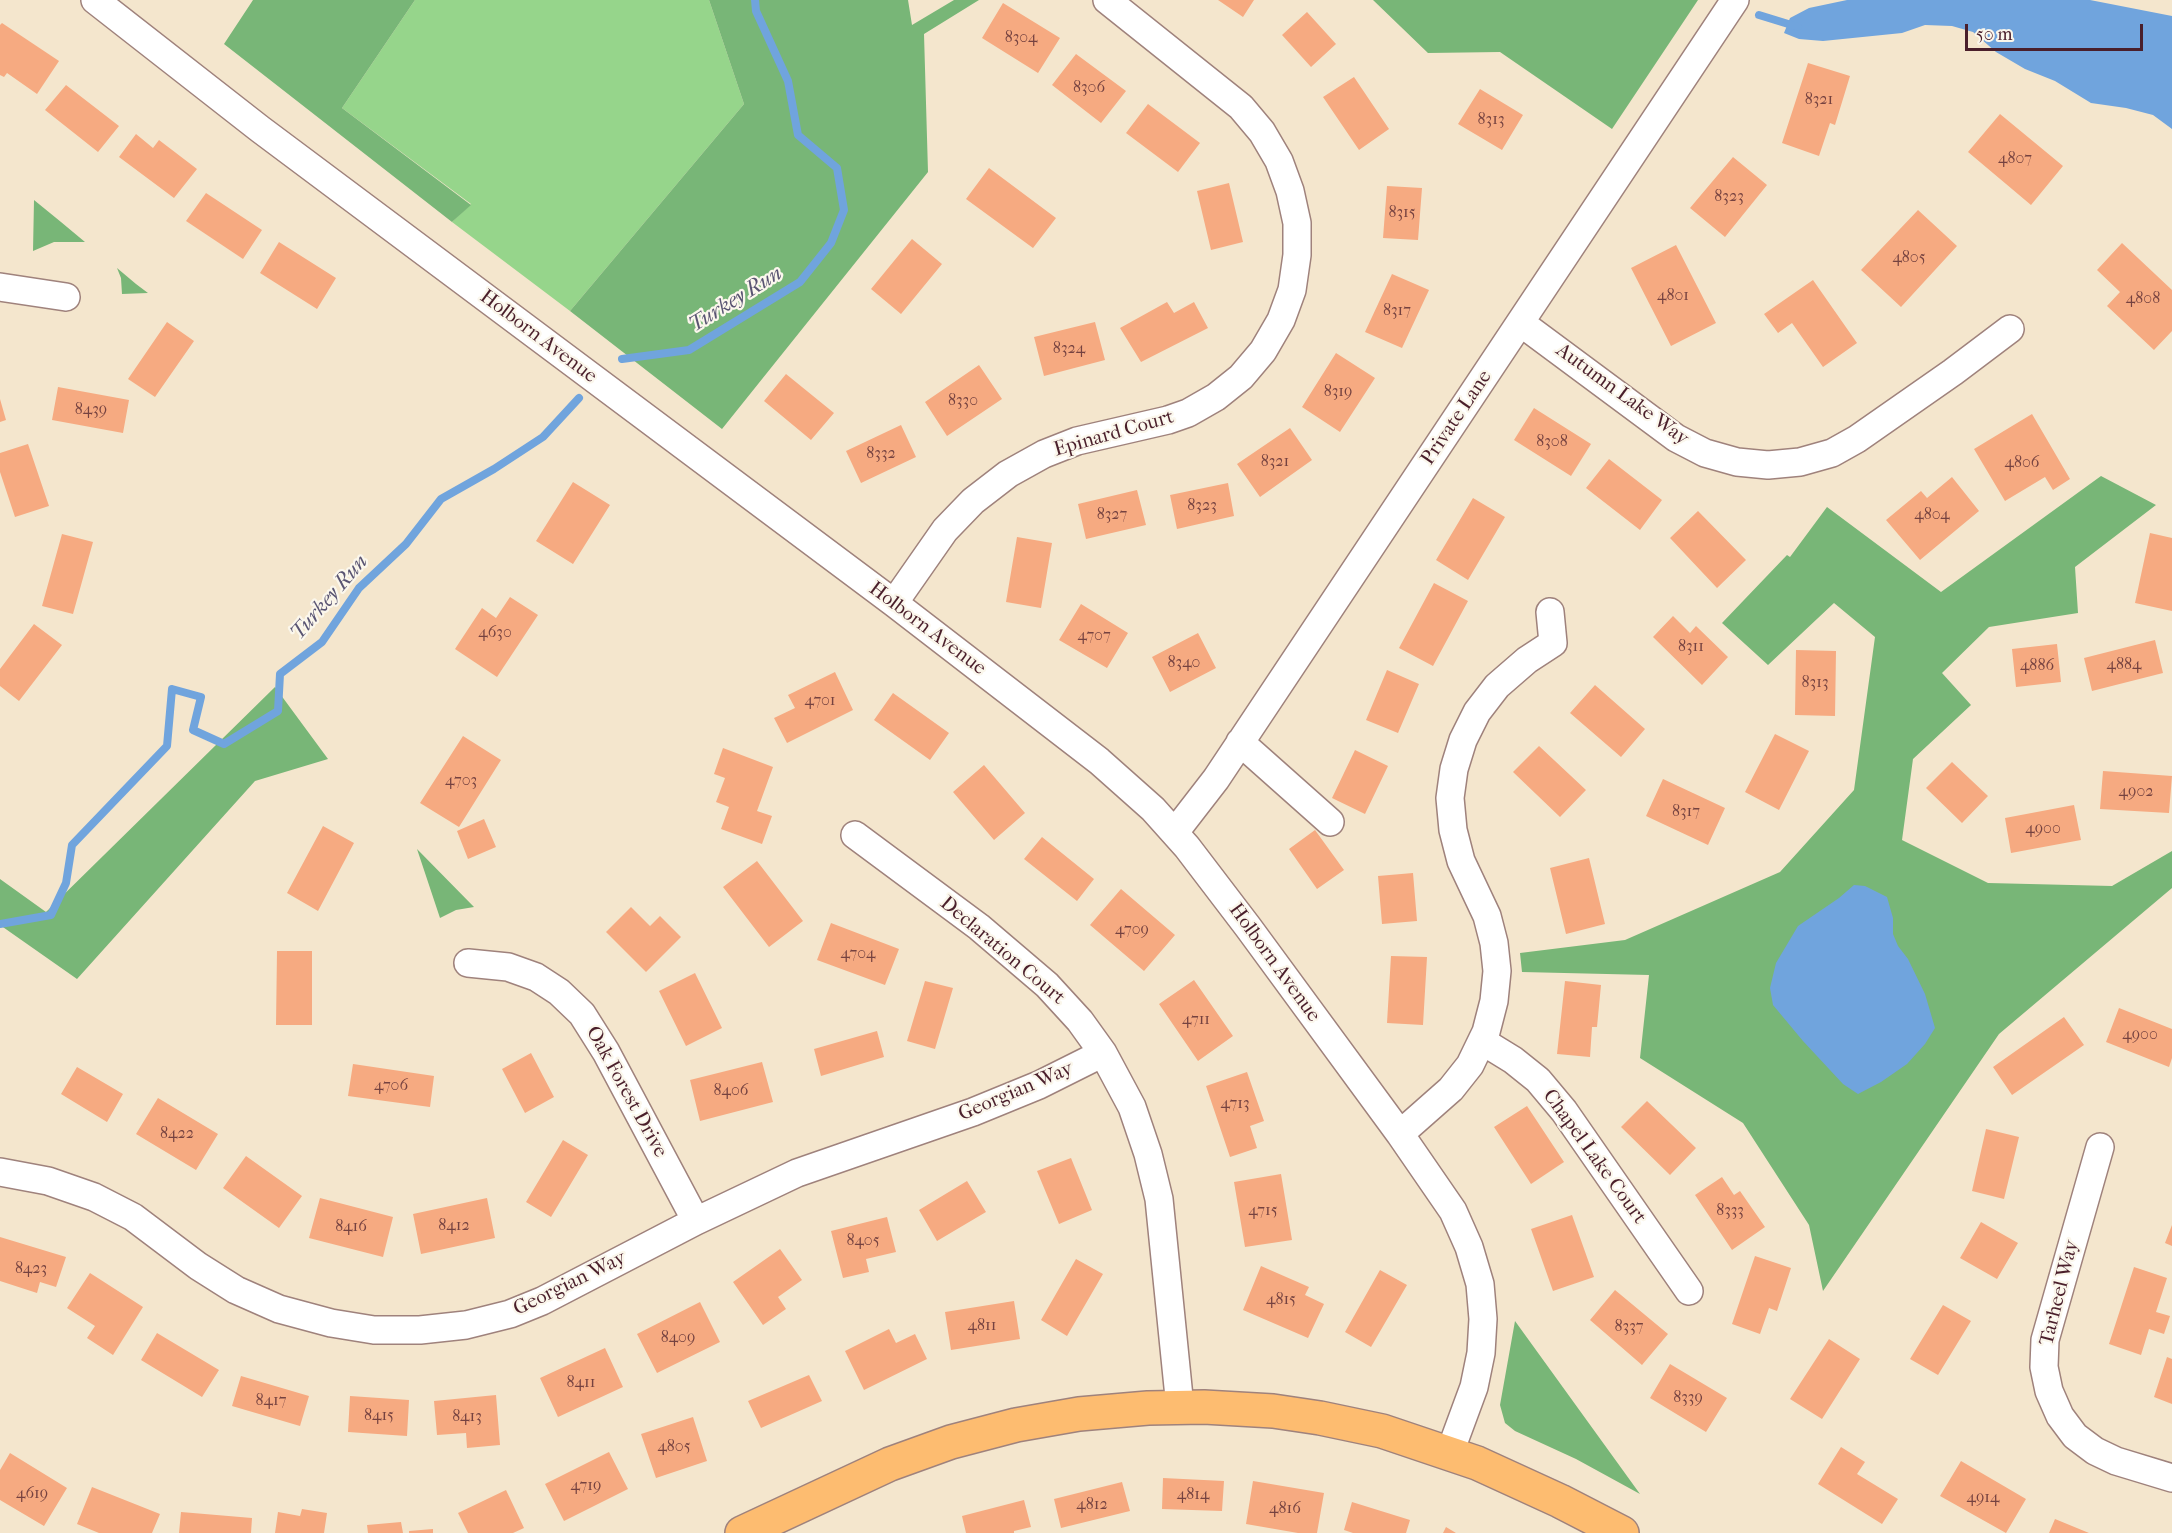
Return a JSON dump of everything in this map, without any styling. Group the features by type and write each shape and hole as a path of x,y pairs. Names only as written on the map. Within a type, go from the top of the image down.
{"main road":[{"path":"742,1533 890,1464 951,1442 1016,1425 1079,1414 1180,1407 1262,1411 1320,1418 1382,1431 1450,1452 1550,1496 1622,1533"}],"street":[{"name":"Holborn Avenue","path":"95,0 260,129 894,603 1099,761 1153,809 1174,832 1248,927 1400,1134 1453,1211 1469,1247 1480,1284 1483,1319 1481,1353 1474,1387 1450,1452"},
{"name":"Epinard Court","path":"894,603 945,530 973,501 1008,474 1044,454 1077,441 1168,420 1216,397 1241,377 1263,351 1281,320 1292,290 1297,255 1297,233 1290,191 1279,160 1262,132 1240,107 1107,0"},
{"name":"Private Lane","path":"1174,832 1216,779 1736,0"},
{"path":"0,287 66,297"},
{"name":"Autumn Lake Way","path":"1521,323 1676,438 1716,456 1737,462 1768,465 1800,462 1832,453 1857,439 2010,329"},
{"path":"1400,1134 1451,1089 1470,1065 1482,1041 1494,1001 1497,972 1494,944 1487,916 1461,861 1453,831 1450,798 1454,769 1463,740 1477,712 1497,686 1527,660 1553,643 1550,612"},
{"path":"1240,742 1330,822"},
{"name":"Declaration Court","path":"855,835 979,927 1047,985 1080,1021 1103,1053 1132,1107 1148,1154 1159,1200 1180,1407"},
{"name":"Oak Forest Drive","path":"468,963 508,967 536,977 559,992 582,1014 606,1052 696,1221"},
{"name":"Chapel Lake Court","path":"1482,1041 1514,1060 1538,1080 1564,1111 1689,1292"},
{"name":"Georgian Way","path":"0,1172 48,1181 94,1197 133,1217 198,1266 227,1284 279,1309 331,1323 374,1330 420,1330 466,1325 510,1314 542,1301 696,1221 797,1173 973,1112 1039,1085 1103,1053"},
{"name":"Tarheel Way","path":"2100,1147 2045,1340 2044,1367 2049,1391 2060,1416 2076,1436 2095,1451 2116,1461 2172,1478"}],"green space":[{"path":"253,0 415,0 342,108 471,205 452,222 224,44"},
{"path":"415,0 709,0 744,104 570,311 452,222 471,204 342,108"},
{"path":"709,0 908,0 912,25 954,0 979,0 924,34 928,172 722,429 570,311 744,104"},
{"path":"1373,0 1698,0 1612,129 1500,52 1428,53"},
{"path":"34,200 85,242 54,242 33,251"},
{"path":"117,268 148,293 122,294 121,278"},
{"path":"2101,476 2156,505 2075,567 2078,613 1989,627 1942,673 1971,705 1913,759 1902,840 1988,883 2112,886 2172,851 2172,888 1999,1034 1823,1291 1809,1225 1743,1123 1640,1058 1649,975 1522,972 1520,953 1625,940 1780,872 1854,790 1875,637 1834,603 1768,665 1722,623 1787,555 1790,557 1827,507 1941,592"},
{"path":"275,687 328,759 255,781 77,979 0,925 0,879 46,912"},
{"path":"417,849 474,907 456,910 440,918"},
{"path":"1515,1321 1640,1494 1576,1459 1515,1431 1505,1423 1500,1405"}],"water":[{"path":"1847,0 2090,0 2172,16 2172,129 2153,115 2091,103 2055,81 2025,69 1996,52 1973,32 1952,26 1925,25 1902,33 1823,41 1799,39 1784,33 1790,18 1809,8"},
{"path":"1854,885 1865,886 1887,897 1893,918 1893,934 1925,994 1935,1028 1925,1044 1907,1064 1858,1094 1843,1084 1773,1005 1770,988 1776,963 1798,926"}],"building":[{"path":"1218,0 1254,0 1243,17"},
{"path":"1003,3 1060,38 1038,73 982,38"},
{"path":"1307,12 1336,44 1311,67 1282,35"},
{"path":"2,23 59,61 37,94 7,73 4,77 0,75 0,25"},
{"path":"1076,54 1126,91 1101,123 1052,85"},
{"path":"1808,63 1850,76 1835,125 1830,123 1819,156 1782,143"},
{"path":"1354,77 1389,129 1359,150 1323,97"},
{"path":"66,85 119,126 98,152 45,110"},
{"path":"1480,89 1523,115 1502,150 1458,124"},
{"path":"1148,104 1200,143 1178,172 1126,133"},
{"path":"2000,114 2063,166 2031,205 1968,152"},
{"path":"136,134 153,148 159,140 197,169 174,198 119,157"},
{"path":"1733,157 1767,185 1725,237 1690,208"},
{"path":"989,168 1056,218 1033,248 966,199"},
{"path":"1229,183 1243,242 1211,250 1197,191"},
{"path":"1387,186 1422,188 1418,240 1383,238"},
{"path":"206,193 262,230 243,259 186,221"},
{"path":"1918,210 1957,246 1901,307 1861,270"},
{"path":"912,239 942,264 901,314 871,289"},
{"path":"279,242 336,278 317,309 260,273"},
{"path":"2122,243 2172,290 2172,331 2154,350 2107,306 2120,292 2097,270"},
{"path":"1676,245 1716,323 1671,346 1631,268"},
{"path":"1392,274 1429,290 1402,348 1365,332"},
{"path":"1813,280 1857,343 1823,367 1792,323 1778,333 1764,314"},
{"path":"1167,302 1174,313 1194,302 1208,328 1141,362 1120,328"},
{"path":"167,322 194,341 155,397 128,379"},
{"path":"1095,322 1105,360 1044,376 1034,337"},
{"path":"1336,353 1375,378 1340,432 1302,407"},
{"path":"979,365 1002,399 947,436 925,402"},
{"path":"786,374 834,413 811,440 764,401"},
{"path":"58,387 129,400 123,433 52,420"},
{"path":"0,399 6,420 0,422"},
{"path":"1534,408 1591,444 1571,476 1514,440"},
{"path":"2032,414 2070,479 2053,490 2045,477 2005,501 1974,449"},
{"path":"901,425 916,457 861,483 846,451"},
{"path":"1290,428 1312,460 1260,497 1237,464"},
{"path":"28,444 49,506 15,517 0,472 0,453"},
{"path":"1609,459 1662,500 1640,530 1586,488"},
{"path":"1952,477 1979,511 1920,560 1886,520 1921,491 1927,498"},
{"path":"573,482 610,505 573,564 536,541"},
{"path":"1228,483 1234,516 1177,529 1170,495"},
{"path":"1137,490 1146,525 1086,539 1078,504"},
{"path":"1473,498 1505,517 1468,580 1436,560"},
{"path":"1698,511 1746,560 1717,588 1670,538"},
{"path":"2150,533 2172,538 2172,611 2135,603"},
{"path":"62,534 93,542 73,614 42,606"},
{"path":"1017,537 1052,543 1041,608 1006,602"},
{"path":"1434,583 1468,601 1433,666 1399,648"},
{"path":"510,597 538,615 497,677 455,649 482,608 496,618"},
{"path":"1081,604 1128,633 1107,668 1059,640"},
{"path":"1673,616 1690,633 1696,626 1728,657 1702,685 1653,637"},
{"path":"34,624 62,645 19,701 0,686 0,669"},
{"path":"1198,633 1216,668 1170,692 1152,657"},
{"path":"2155,640 2163,673 2092,691 2084,658"},
{"path":"2057,644 2061,682 2016,687 2012,649"},
{"path":"1796,650 1836,651 1835,716 1795,715"},
{"path":"1387,670 1419,684 1398,733 1366,720"},
{"path":"835,672 853,710 787,743 774,718 795,708 788,695"},
{"path":"1595,685 1645,729 1621,757 1570,713"},
{"path":"893,693 949,733 930,760 874,720"},
{"path":"1775,734 1809,751 1779,810 1745,792"},
{"path":"463,736 501,760 459,827 420,803"},
{"path":"1539,746 1586,790 1560,817 1513,772"},
{"path":"723,748 773,767 757,811 772,816 762,844 721,829 729,807 716,802 725,778 714,774"},
{"path":"1355,750 1388,766 1365,814 1332,798"},
{"path":"1952,762 1988,796 1962,823 1926,788"},
{"path":"984,765 1025,813 994,840 953,792"},
{"path":"2103,771 2172,776 2169,813 2100,809"},
{"path":"1663,779 1725,808 1708,845 1646,816"},
{"path":"2074,805 2081,840 2011,853 2005,818"},
{"path":"484,819 496,847 468,859 457,831"},
{"path":"323,826 354,843 318,911 287,893"},
{"path":"1315,830 1344,870 1317,889 1289,849"},
{"path":"1042,837 1094,879 1077,901 1024,859"},
{"path":"1589,858 1605,924 1566,934 1550,868"},
{"path":"757,861 803,921 769,947 723,887"},
{"path":"1413,873 1417,921 1382,924 1378,876"},
{"path":"1121,889 1175,935 1144,971 1090,925"},
{"path":"631,907 650,926 660,916 681,937 646,972 606,932"},
{"path":"831,923 899,949 885,985 817,960"},
{"path":"277,951 312,951 312,1025 276,1025"},
{"path":"1391,956 1427,957 1423,1025 1387,1023"},
{"path":"695,973 722,1028 686,1046 659,991"},
{"path":"1194,980 1233,1036 1198,1061 1159,1004"},
{"path":"925,981 953,988 935,1049 907,1041"},
{"path":"1565,981 1601,985 1597,1027 1592,1027 1590,1057 1557,1054"},
{"path":"2119,1008 2172,1029 2172,1058 2169,1067 2106,1042"},
{"path":"2064,1017 2084,1045 2012,1095 1993,1067"},
{"path":"877,1031 884,1057 821,1076 814,1049"},
{"path":"531,1053 554,1097 525,1113 502,1069"},
{"path":"762,1062 773,1102 700,1121 690,1080"},
{"path":"353,1064 434,1076 430,1107 348,1096"},
{"path":"77,1067 123,1094 107,1122 61,1094"},
{"path":"1247,1072 1264,1121 1250,1126 1257,1148 1230,1157 1206,1086"},
{"path":"158,1098 218,1134 196,1170 136,1134"},
{"path":"1647,1101 1696,1148 1670,1175 1621,1127"},
{"path":"1527,1106 1564,1162 1531,1184 1494,1127"},
{"path":"1986,1129 2019,1137 2004,1199 1972,1191"},
{"path":"563,1140 588,1155 551,1217 526,1202"},
{"path":"246,1156 302,1196 279,1228 223,1188"},
{"path":"1071,1158 1092,1210 1059,1224 1037,1171"},
{"path":"1281,1174 1292,1240 1245,1247 1234,1182"},
{"path":"1722,1177 1734,1195 1740,1191 1765,1227 1732,1250 1695,1195"},
{"path":"967,1181 986,1212 937,1241 919,1210"},
{"path":"320,1198 393,1217 383,1257 309,1238"},
{"path":"487,1198 495,1238 421,1254 413,1214"},
{"path":"1572,1215 1594,1277 1553,1291 1531,1229"},
{"path":"887,1217 896,1252 866,1259 869,1272 843,1278 831,1231"},
{"path":"1981,1222 2018,1243 1997,1279 1960,1258"},
{"path":"2172,1225 2172,1246 2165,1243"},
{"path":"0,1237 66,1257 56,1287 40,1282 37,1293 0,1281"},
{"path":"780,1249 802,1280 778,1297 786,1309 763,1325 733,1282"},
{"path":"1755,1256 1791,1268 1777,1311 1769,1308 1760,1334 1732,1324"},
{"path":"1076,1259 1103,1274 1067,1336 1041,1320"},
{"path":"1261,1266 1309,1287 1305,1295 1324,1304 1308,1338 1243,1310"},
{"path":"2134,1267 2167,1278 2156,1312 2170,1316 2164,1334 2149,1329 2141,1355 2109,1344"},
{"path":"1380,1270 1407,1285 1371,1347 1345,1332"},
{"path":"90,1273 143,1307 113,1355 87,1338 95,1326 67,1308"},
{"path":"1615,1290 1668,1334 1642,1365 1590,1320"},
{"path":"1014,1301 1020,1339 951,1350 945,1312"},
{"path":"700,1302 720,1342 657,1373 637,1334"},
{"path":"1943,1305 1971,1321 1938,1375 1910,1359"},
{"path":"889,1329 896,1343 915,1334 927,1359 864,1390 845,1351"},
{"path":"157,1333 219,1370 202,1397 141,1360"},
{"path":"1829,1339 1860,1359 1822,1419 1790,1399"},
{"path":"605,1348 623,1387 558,1417 540,1378"},
{"path":"2167,1357 2172,1359 2172,1404 2154,1397"},
{"path":"1670,1364 1727,1398 1706,1432 1650,1398"},
{"path":"809,1375 822,1401 761,1428 748,1401"},
{"path":"241,1376 309,1396 300,1426 232,1406"},
{"path":"496,1395 500,1445 467,1448 466,1433 437,1435 434,1401"},
{"path":"350,1396 409,1400 407,1436 348,1432"},
{"path":"693,1417 707,1461 656,1478 641,1434"},
{"path":"1841,1447 1865,1462 1857,1474 1898,1499 1882,1524 1818,1484"},
{"path":"609,1452 628,1489 564,1521 545,1484"},
{"path":"10,1453 67,1488 44,1526 0,1500 0,1470"},
{"path":"1961,1461 2026,1499 2006,1533 1940,1496"},
{"path":"1163,1478 1224,1481 1222,1511 1162,1509"},
{"path":"1253,1481 1324,1493 1317,1533 1298,1533 1246,1524"},
{"path":"1122,1482 1130,1511 1061,1528 1054,1499"},
{"path":"92,1487 160,1514 152,1533 99,1533 77,1524"},
{"path":"506,1490 524,1528 513,1533 468,1533 458,1513"},
{"path":"1024,1500 1031,1527 1014,1531 1014,1533 966,1533 962,1516"},
{"path":"1352,1502 1410,1520 1406,1533 1353,1533 1344,1530"},
{"path":"302,1509 327,1513 324,1533 275,1533 278,1512 300,1516"},
{"path":"181,1512 252,1518 251,1533 179,1533"},
{"path":"2055,1519 2089,1533 2049,1533"},
{"path":"401,1522 403,1533 368,1533 367,1525"},
{"path":"1446,1527 1456,1533 1443,1533"},
{"path":"433,1529 433,1533 409,1533 409,1531"}],"waterway":[{"name":"Turkey Run","path":"622,359 689,350 800,282 831,243 844,210 837,168 798,135 788,81 756,11 755,0"},
{"name":"Turkey Run","path":"1759,15 1798,27"},
{"name":"Turkey Run","path":"0,924 51,915 66,883 72,845 167,746 172,689 201,697 193,730 224,744 278,711 280,674 322,642 359,588 406,544 441,499 494,469 543,437 579,398"}]}
